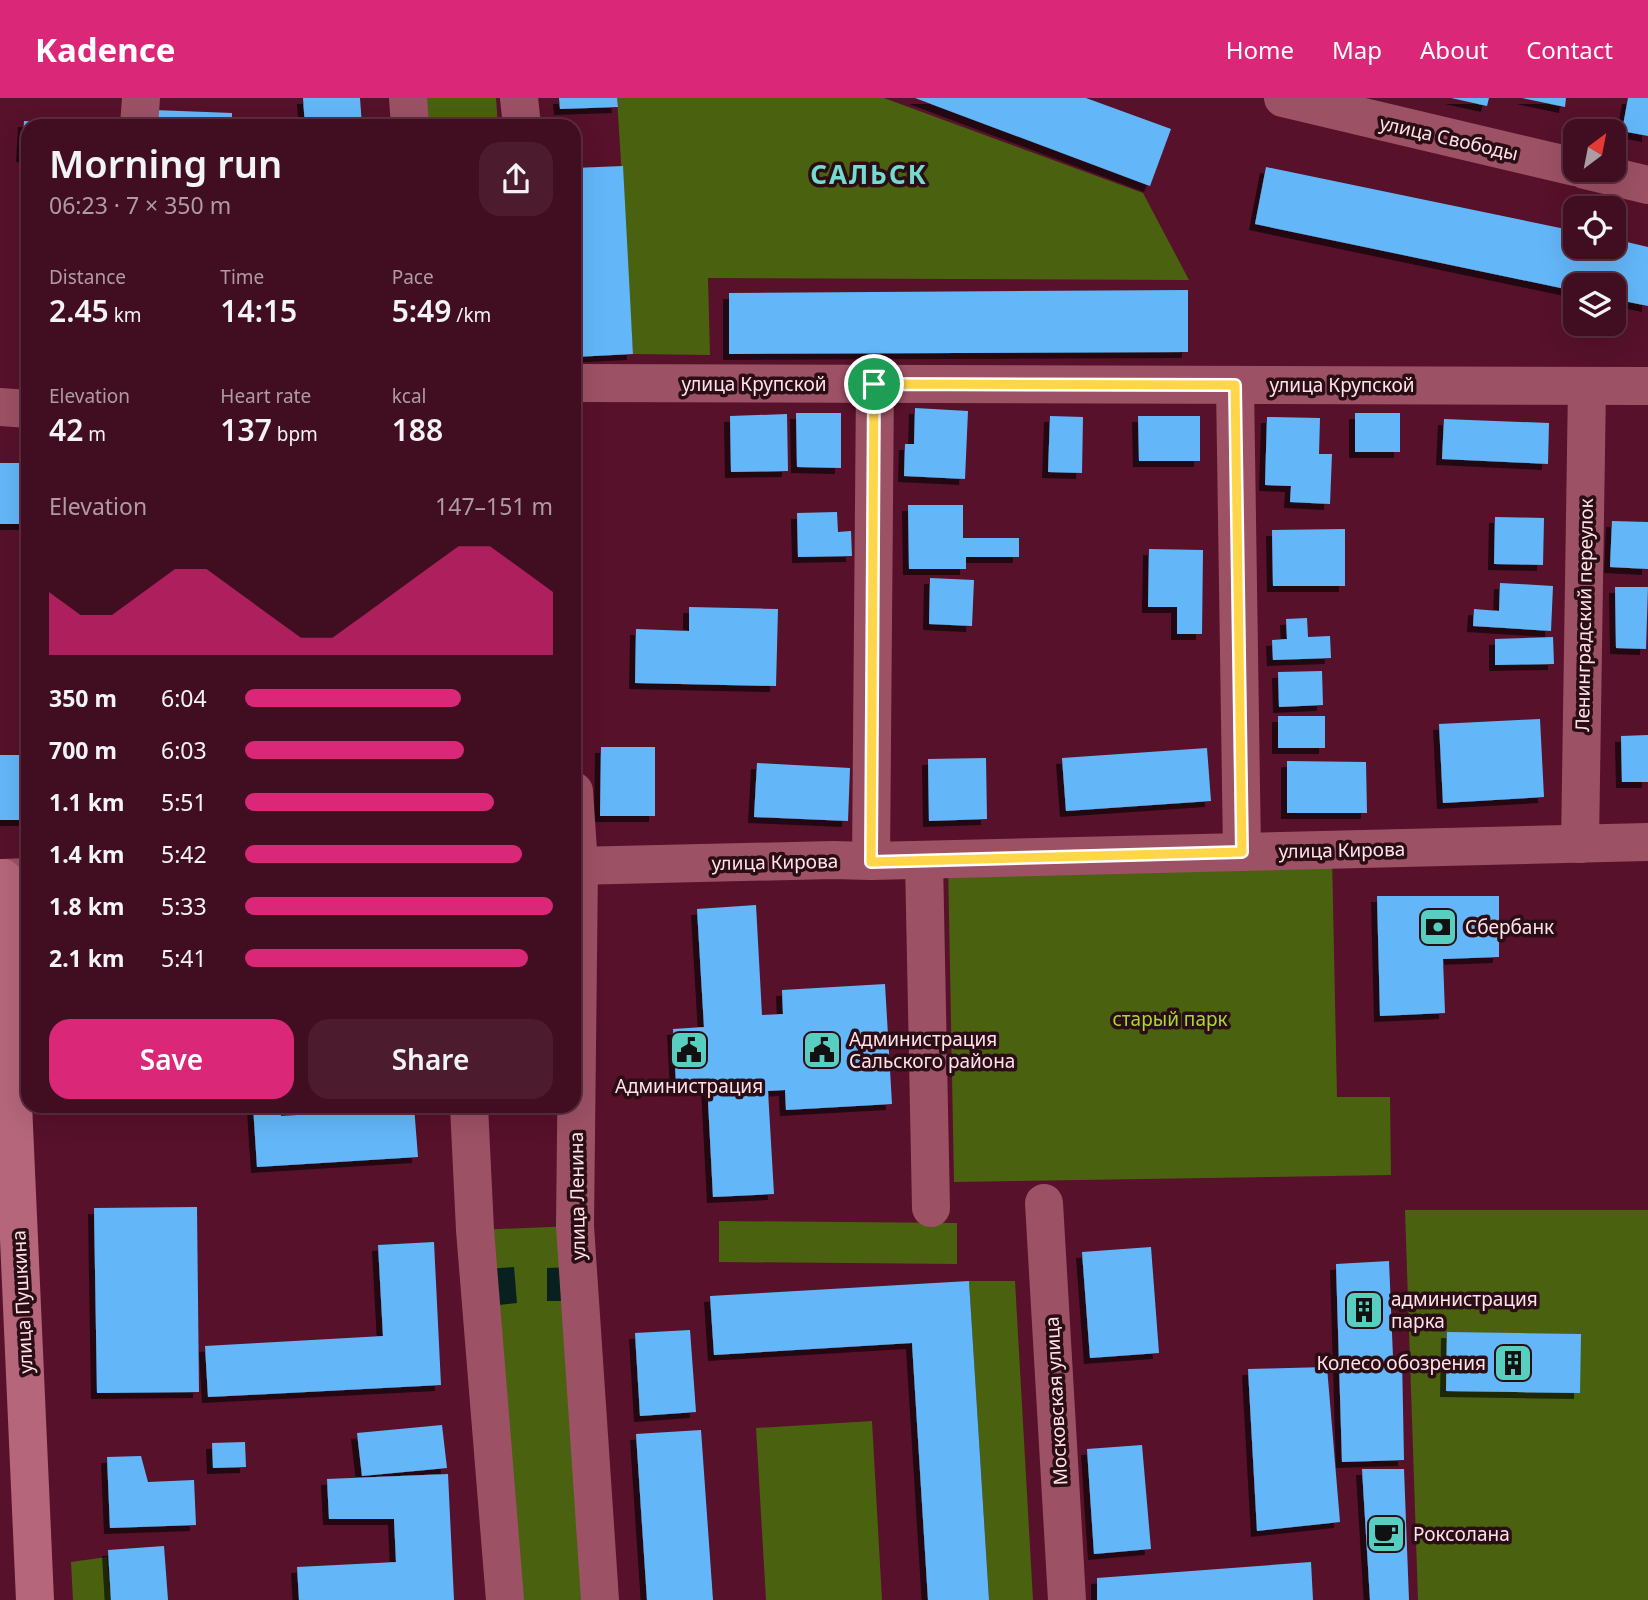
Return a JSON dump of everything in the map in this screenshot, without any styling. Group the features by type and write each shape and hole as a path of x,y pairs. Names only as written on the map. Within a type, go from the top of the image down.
{"main road":[{"name":"улица Пушкина","path":"10,878 35,1600"}],"street":[{"path":"140,119 141,98"},
{"path":"408,98 410,119"},
{"path":"519,98 521,119"},
{"name":"улица Свободы","path":"1283,98 1563,164"},
{"path":"1626,180 1648,185"},
{"name":"улица Крупской","path":"581,383 1648,386"},
{"path":"871,862 874,384"},
{"path":"1235,385 1242,852"},
{"name":"Ленинградский переулок","path":"1580,844 1587,386"},
{"path":"0,407 21,408"},
{"name":"улица Кирова","path":"581,866 833,860 871,862 1648,842"},
{"path":"924,860 931,1208"},
{"path":"469,1113 475,1230 505,1600"},
{"name":"улица Ленина","path":"575,1113 575,1226 600,1600"},
{"name":"Московская улица","path":"1044,1203 1067,1600"}],"green space":[{"path":"421,98 496,98 498,119 422,119"},
{"path":"617,98 884,98 1143,193 1189,280 708,278 710,355 633,354"},
{"name":"старый парк","path":"1332,856 1337,1097 1390,1097 1391,1175 954,1182 948,862"},
{"path":"1405,1210 1648,1210 1648,1600 1418,1600"},
{"path":"719,1221 957,1223 957,1264 719,1262"},
{"path":"575,1226 589,1600 510,1600 475,1230"},
{"path":"969,1281 1015,1281 1033,1600 989,1600"},
{"path":"872,1421 882,1600 766,1600 756,1428"},
{"path":"107,1557 111,1600 73,1600 71,1562"}],"shaded area":[{"path":"514,1267 517,1303 490,1306 488,1269"},
{"path":"572,1267 573,1301 547,1301 547,1268"}],"building":[{"path":"303,98 360,98 362,119 304,119"},
{"path":"559,98 617,98 618,107 560,109"},
{"path":"915,98 1086,98 1171,129 1150,186"},
{"path":"1451,98 1489,98 1487,106"},
{"path":"1522,98 1566,98 1565,107"},
{"path":"1628,98 1648,98 1648,136 1626,132 1624,119"},
{"path":"154,110 232,113 232,119 153,119"},
{"path":"623,166 633,354 581,357 581,168"},
{"path":"1266,167 1563,229 1563,259 1626,259 1626,242 1648,247 1648,306 1626,301 1626,273 1563,273 1563,288 1255,224"},
{"path":"1188,290 1188,352 729,354 729,293"},
{"path":"915,408 968,411 965,479 904,476 905,444 914,444"},
{"path":"796,413 841,413 841,468 797,467"},
{"path":"1355,413 1400,413 1400,452 1355,452"},
{"path":"787,414 788,471 731,472 730,416"},
{"path":"1050,416 1083,417 1082,473 1048,472"},
{"path":"1138,416 1200,416 1200,461 1139,461"},
{"path":"1267,417 1320,418 1319,454 1332,454 1330,504 1290,502 1291,486 1265,485"},
{"path":"1444,419 1549,423 1548,464 1442,459"},
{"path":"0,463 21,463 21,524 0,524"},
{"path":"908,505 963,505 963,538 1019,538 1019,557 966,557 966,569 909,569"},
{"path":"837,512 838,532 851,531 852,556 798,557 797,513"},
{"path":"1495,517 1544,518 1543,565 1494,564"},
{"path":"1612,521 1648,522 1648,569 1610,567"},
{"path":"1345,529 1345,586 1273,586 1272,530"},
{"path":"1149,549 1203,550 1202,634 1177,634 1177,607 1148,607"},
{"path":"930,578 974,580 972,626 929,624"},
{"path":"1500,583 1553,586 1551,631 1473,626 1474,609 1499,611"},
{"path":"1615,587 1648,587 1646,649 1616,648"},
{"path":"689,607 778,609 776,686 635,683 636,629 689,631"},
{"path":"1307,618 1308,637 1330,636 1331,658 1273,660 1272,640 1287,639 1286,619"},
{"path":"1553,637 1554,664 1495,665 1495,639"},
{"path":"1322,671 1323,705 1279,707 1278,672"},
{"path":"1278,716 1325,716 1325,748 1278,748"},
{"path":"1540,719 1544,797 1443,803 1439,724"},
{"path":"1648,735 1648,782 1622,782 1621,736"},
{"path":"601,747 655,747 655,816 600,816"},
{"path":"1207,748 1211,801 1066,811 1062,758"},
{"path":"0,755 21,755 21,820 0,820"},
{"path":"986,758 987,819 929,821 928,759"},
{"path":"1287,761 1366,762 1367,813 1287,813"},
{"path":"757,763 850,768 848,821 754,817"},
{"name":"Сбербанк","path":"1377,896 1499,896 1499,957 1443,959 1445,1013 1380,1016"},
{"path":"756,905 762,1015 783,1014 782,990 885,984 892,1104 786,1110 785,1090 768,1091 774,1194 713,1197 707,1082 676,1084 673,1029 704,1027 697,909"},
{"path":"253,1113 281,1113 281,1116 415,1113 418,1157 257,1167"},
{"path":"197,1207 199,1392 97,1393 94,1208"},
{"path":"434,1242 441,1385 208,1397 205,1346 383,1336 378,1245"},
{"path":"1151,1247 1159,1353 1090,1358 1082,1252"},
{"path":"1389,1261 1393,1357 1402,1357 1404,1460 1342,1462 1336,1264"},
{"path":"969,1281 989,1600 928,1600 912,1343 714,1355 710,1296"},
{"path":"690,1330 696,1412 640,1416 635,1333"},
{"name":"Колесо обозрения","path":"1447,1332 1581,1334 1580,1393 1446,1391"},
{"path":"1327,1367 1340,1522 1257,1531 1248,1369"},
{"path":"442,1425 447,1468 362,1476 357,1433"},
{"path":"701,1430 713,1600 647,1600 636,1434"},
{"path":"245,1442 246,1467 213,1468 212,1443"},
{"path":"1142,1445 1151,1549 1094,1554 1087,1449"},
{"path":"141,1456 148,1482 194,1480 196,1525 110,1528 107,1457"},
{"name":"Роксолана","path":"1362,1469 1404,1469 1409,1600 1370,1600"},
{"path":"448,1474 454,1600 299,1600 297,1567 396,1562 394,1519 329,1519 327,1479"},
{"path":"164,1546 168,1600 111,1600 108,1550"},
{"path":"1311,1562 1313,1600 1097,1600 1097,1578"}],"place":[{"name":"Сбербанк","path":"1438,927"},
{"name":"Администрация","path":"689,1050"},
{"name":"Администрация Сальского района","path":"822,1050"},
{"name":"администрация парка","path":"1364,1310"},
{"name":"Колесо обозрения","path":"1513,1363"},
{"name":"Роксолана","path":"1386,1534"}],"district":[{"name":"САЛЬСК","path":"869,175"}],"route":[{"path":"874,384 1235,385 1242,852 871,862 874,384"}]}
